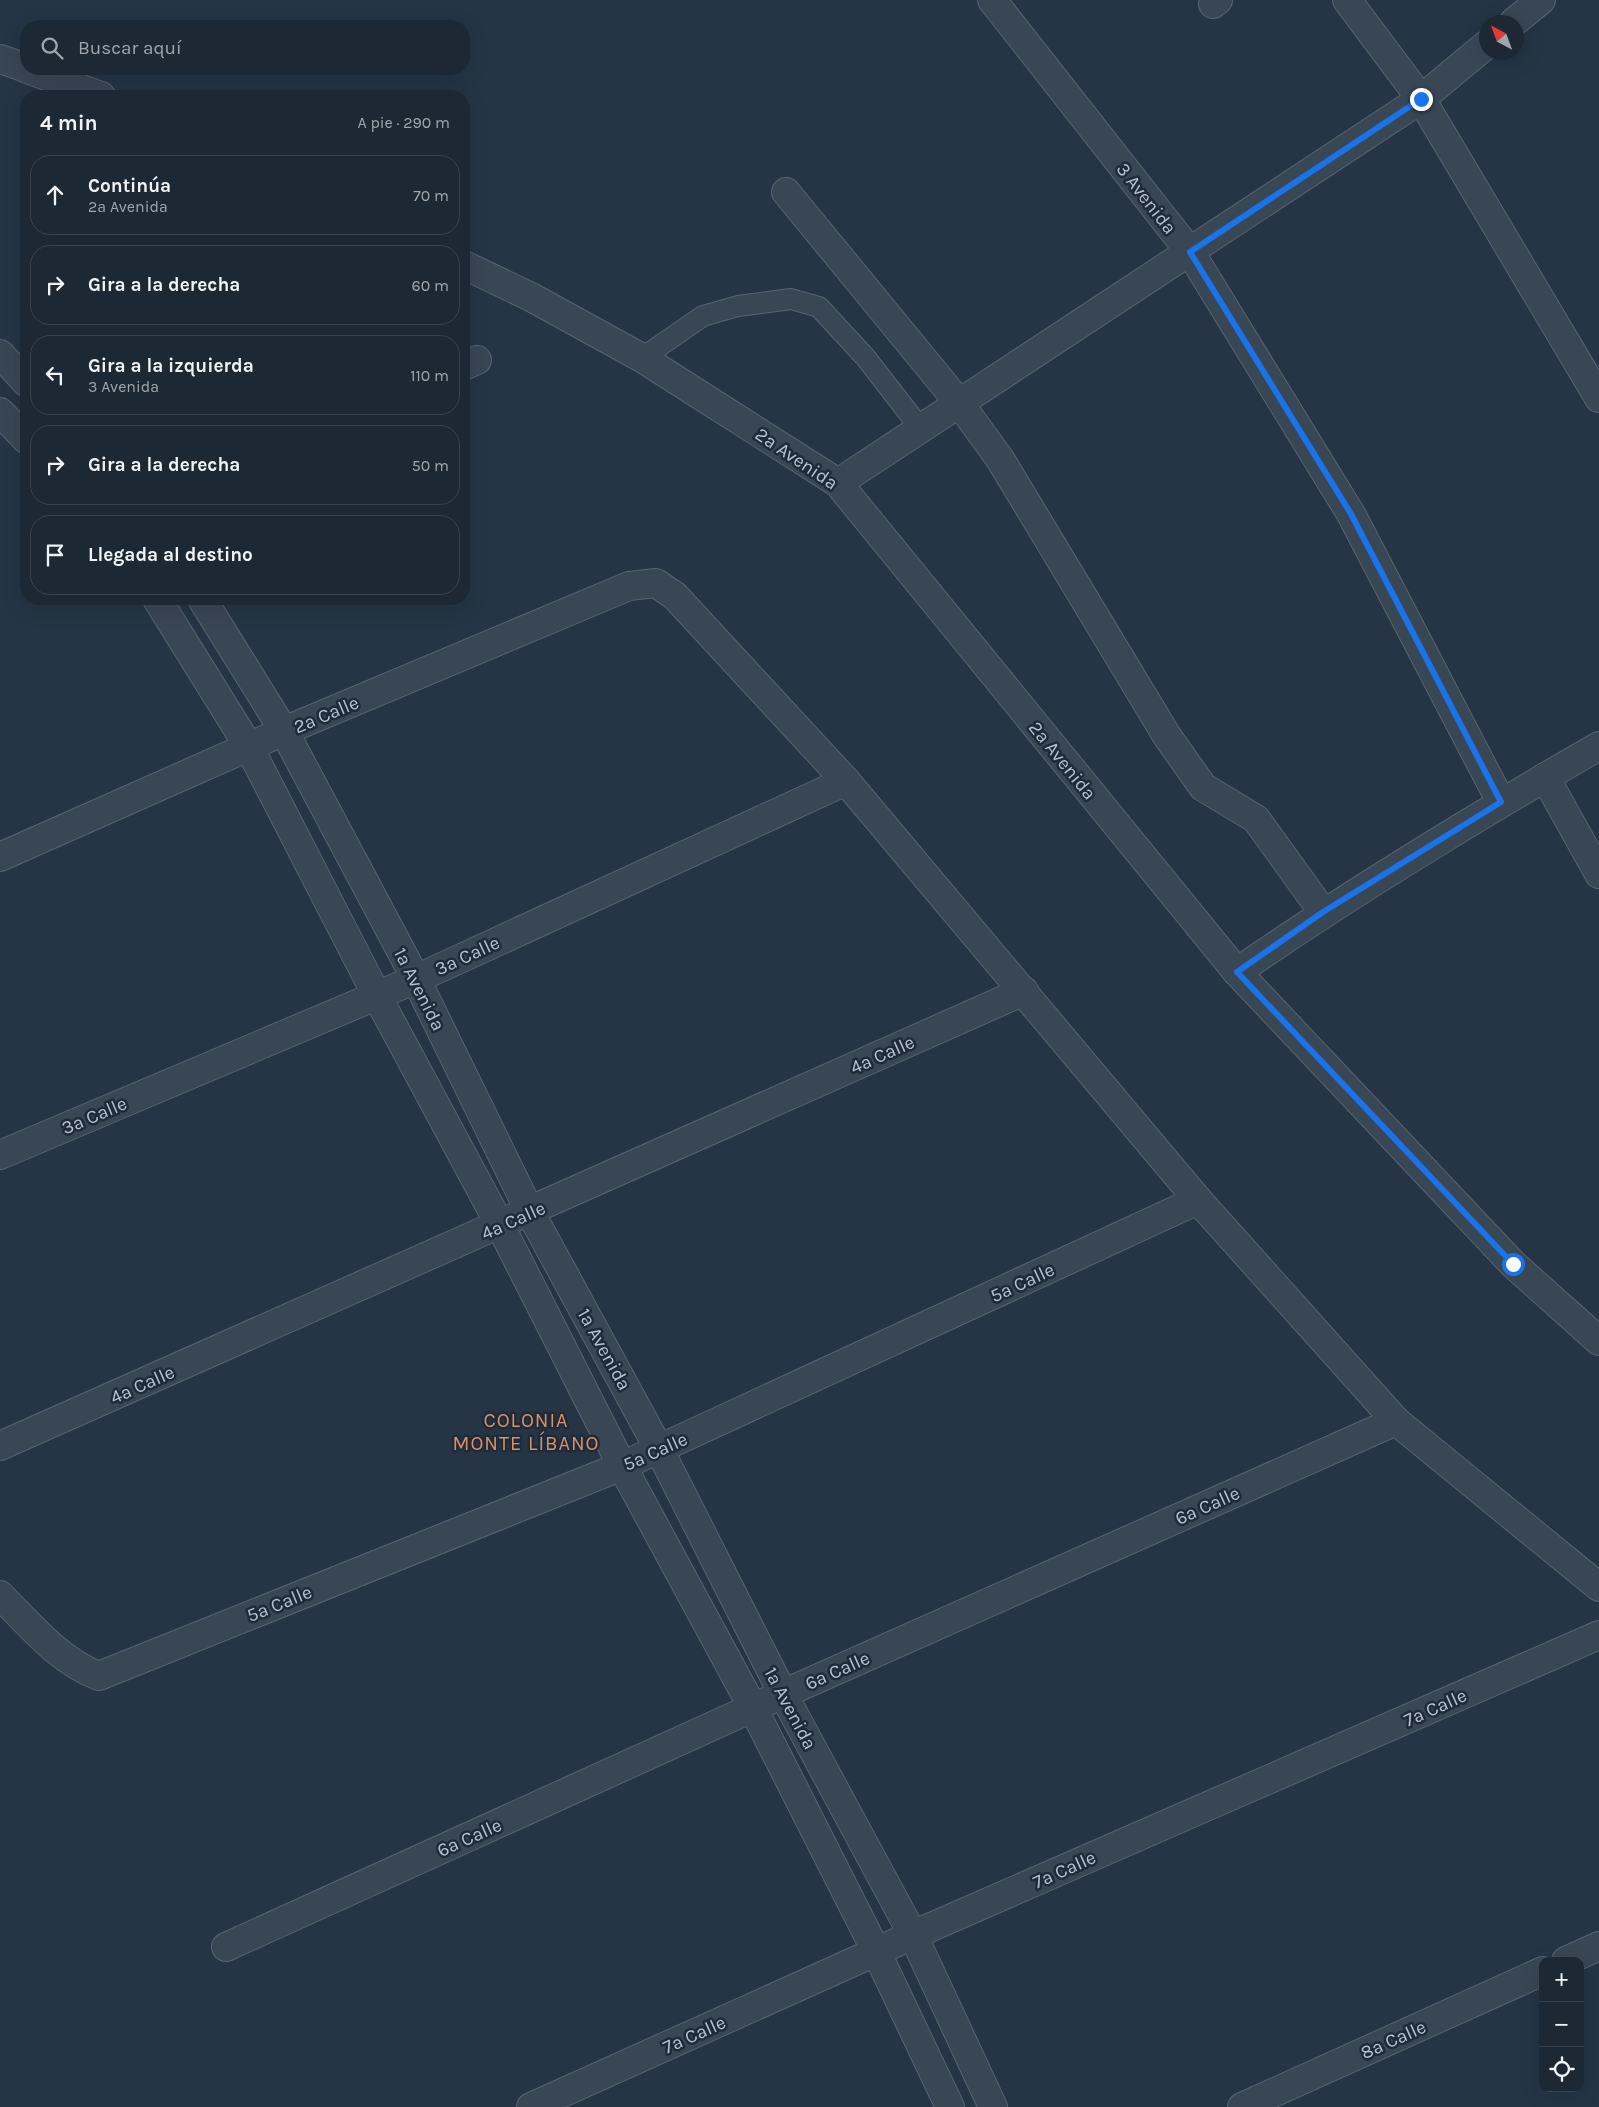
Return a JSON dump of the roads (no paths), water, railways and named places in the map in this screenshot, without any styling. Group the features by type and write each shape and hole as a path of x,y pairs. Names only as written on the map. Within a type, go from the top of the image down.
{"street":[{"name":"3 Avenida","path":"992,0 1190,252 1351,514 1501,802"},
{"path":"1347,0 1421,99 1599,398"},
{"path":"1523,15 1541,0"},
{"path":"838,482 960,404 1421,99 1479,51"},
{"path":"0,59 20,66"},
{"path":"43,75 85,90"},
{"path":"786,192 960,404 1000,459 1177,750 1203,787 1256,819 1323,912"},
{"name":"2a Avenida","path":"470,268 531,297 642,358 838,482 1237,972 1513,1264 1599,1341"},
{"path":"0,354 20,376"},
{"path":"0,412 20,433"},
{"name":"2a Calle","path":"0,857 284,731 629,586 656,583 675,596 846,781"},
{"path":"161,605 248,747 377,996 500,1225 622,1466 753,1708 876,1951 950,2107"},
{"name":"1a Avenida","path":"206,605 284,731 416,979 530,1212 659,1450 783,1694 913,1935 993,2107"},
{"path":"1237,972 1323,912 1501,802 1599,746"},
{"path":"1545,777 1599,874"},
{"path":"846,781 1198,1200 1396,1421 1599,1587"},
{"name":"3a Calle","path":"0,1155 416,979 846,781"},
{"name":"4a Calle","path":"0,1446 1024,991"},
{"name":"5a Calle","path":"0,1595 66,1659 82,1669 99,1676 659,1450 1198,1200"},
{"name":"6a Calle","path":"226,1947 783,1694 1396,1421"},
{"name":"7a Calle","path":"531,2107 876,1951 1599,1635"},
{"path":"1575,1957 1599,1946"},
{"name":"8a Calle","path":"1242,2107 1539,1973"}],"lane":[{"path":"642,358 703,316 738,306 791,299 819,308 866,358 921,429"}],"district":[{"name":"COLONIA MONTE LÍBANO","path":"526,1432"}]}
